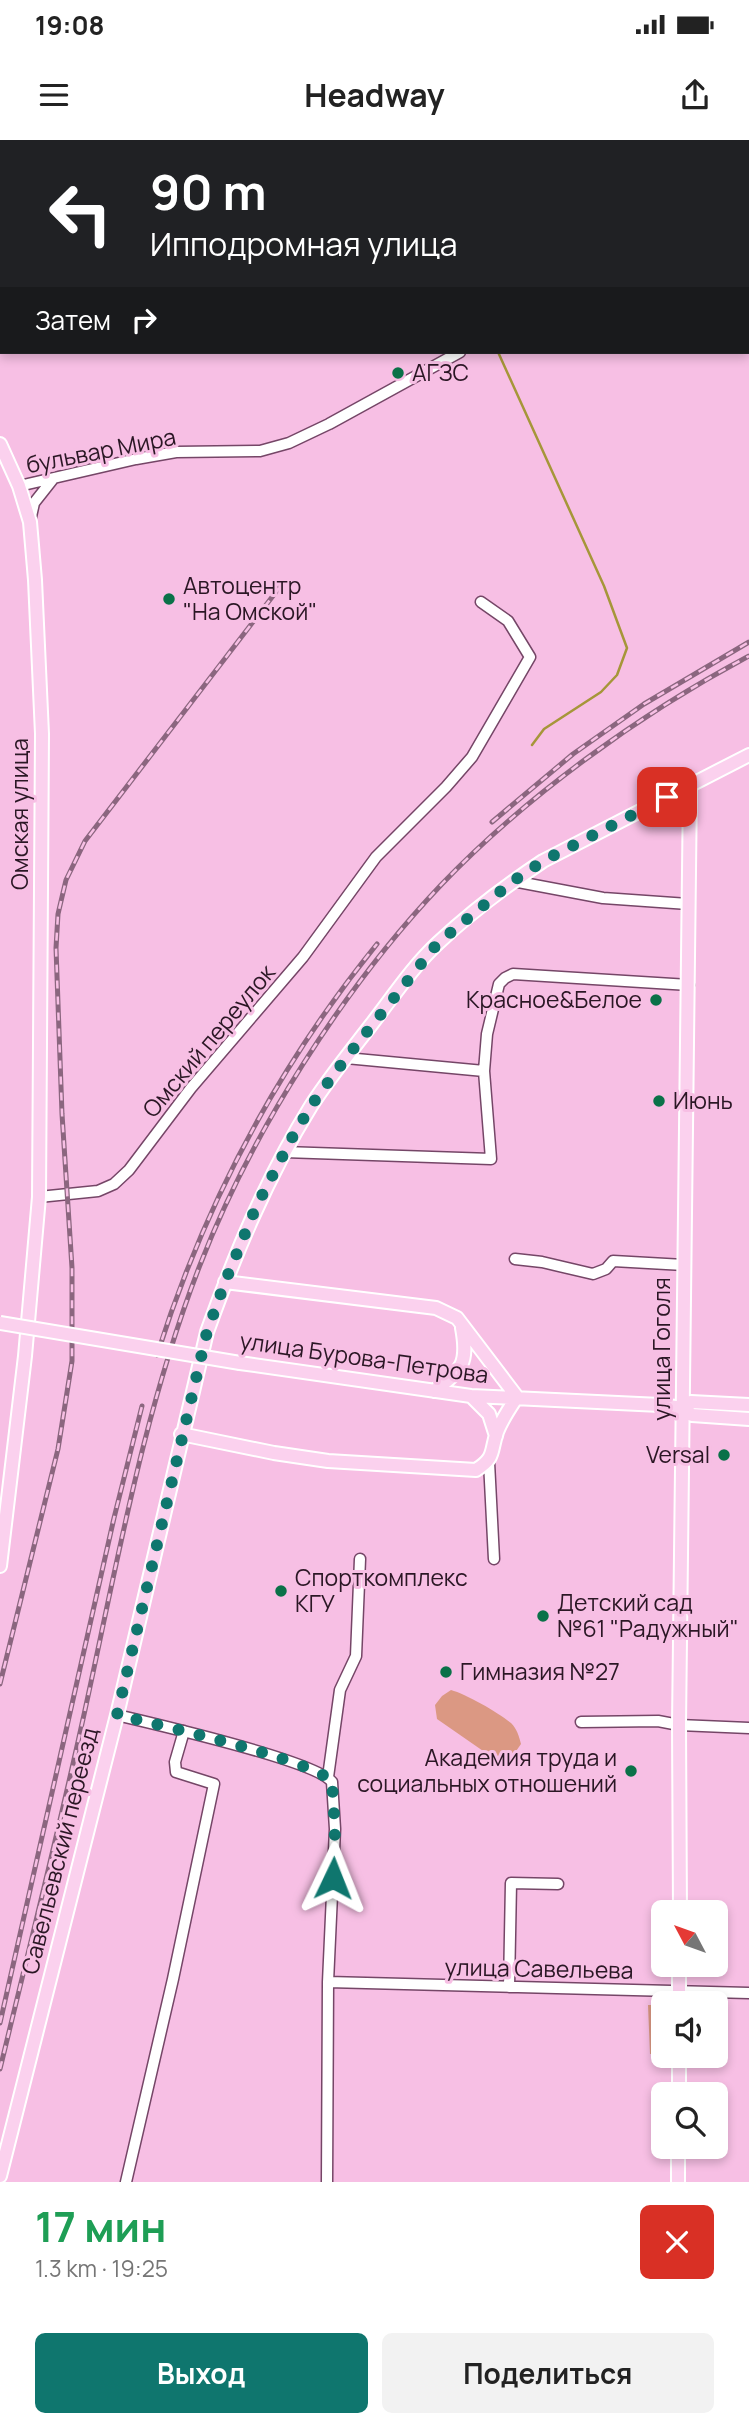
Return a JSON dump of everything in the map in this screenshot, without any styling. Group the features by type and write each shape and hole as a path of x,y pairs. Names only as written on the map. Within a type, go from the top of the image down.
{"main road":[{"name":"Омская улица","path":"0,444 19,486 30,522 42,732 38,1197 26,1342 6,1455 0,1566"},
{"name":"Савельевский переезд","path":"0,2176 117,1715 207,1332 256,1207 284,1152 313,1103 346,1058 437,944 513,881 565,849 749,755"},
{"name":"улица Гоголя","path":"680,1900 679,1725 690,786"},
{"path":"181,1434 274,1453 330,1461 477,1470 489,1462 504,1416 517,1397 457,1318 436,1308 225,1282"},
{"name":"улица Бурова-Петрова","path":"0,1323 240,1363 471,1396 683,1408 692,1415 749,1419"},
{"path":"434,1391 457,1373 463,1361 466,1346 462,1325"},
{"path":"471,1396 489,1414 496,1436"},
{"name":"улица Бурова-Петрова","path":"683,1408 691,1402 749,1405"},
{"path":"678,2159 678,2182"}],"street":[{"name":"бульвар Мира","path":"19,486 176,452 250,452 289,443 456,354"},
{"path":"30,522 34,503 53,479"},
{"name":"Омский переулок","path":"38,1197 98,1191 114,1184 129,1170 191,1088 303,957 376,857 472,757 530,657 509,621 481,601"},
{"path":"513,881 603,898 688,904"},
{"path":"284,1152 491,1159 484,1071 487,1034 496,992 505,978 513,974 689,985"},
{"path":"346,1058 484,1071"},
{"path":"515,1259 593,1273 606,1269 613,1261 684,1265"},
{"path":"489,1462 494,1559"},
{"path":"327,2182 328,1982 335,1829 330,1779 340,1690 356,1656 360,1559"},
{"path":"117,1715 292,1762 330,1779"},
{"path":"581,1722 657,1721 679,1725 749,1728"},
{"path":"126,2182 214,1784 176,1772 174,1762 184,1731"},
{"path":"509,1987 511,1883 558,1884"},
{"name":"улица Савельева","path":"328,1982 509,1987 651,1996"},
{"name":"улица Савельева","path":"728,1994 749,1993"}],"shaded area":[{"path":"451,1690 482,1704 511,1723 521,1744 514,1754 505,1758 486,1753 437,1719 435,1705"},
{"path":"648,2005 651,2005 650,2054"}],"waterway":[{"path":"499,354 604,586 627,648 617,675 601,692 544,729 532,745"}],"railway":[{"path":"0,1684 58,1449 72,1361 72,1268 62,1114 56,948 58,914 66,880 85,841 279,588"},
{"path":"492,822 573,754 644,704 749,642"},
{"path":"0,2069 65,1800 148,1429 180,1319 221,1215 246,1164 303,1064 336,1015 405,925 441,885 510,820 586,759 667,704 749,656"},
{"path":"157,1355 197,1245 247,1139 307,1039 377,944"},
{"path":"0,2023 114,1518 142,1406"}],"place":[{"name":"АГЗС","path":"398,373"},
{"name":"Автоцентр \"На Омской\"","path":"169,599"},
{"name":"Красное&Белое","path":"656,1000"},
{"name":"Июнь","path":"659,1101"},
{"name":"Versal","path":"724,1455"},
{"name":"Спорткомплекс КГУ","path":"281,1591"},
{"name":"Детский сад №61 \"Радужный\"","path":"543,1616"},
{"name":"Гимназия №27","path":"446,1672"},
{"name":"Академия труда и социальных отношений","path":"631,1771"}],"route":[{"path":"333,1878 335,1829 332,1782 328,1777 292,1762 117,1715 207,1332 256,1207 293,1136 346,1058 437,944 513,881 543,861 667,797"}]}
